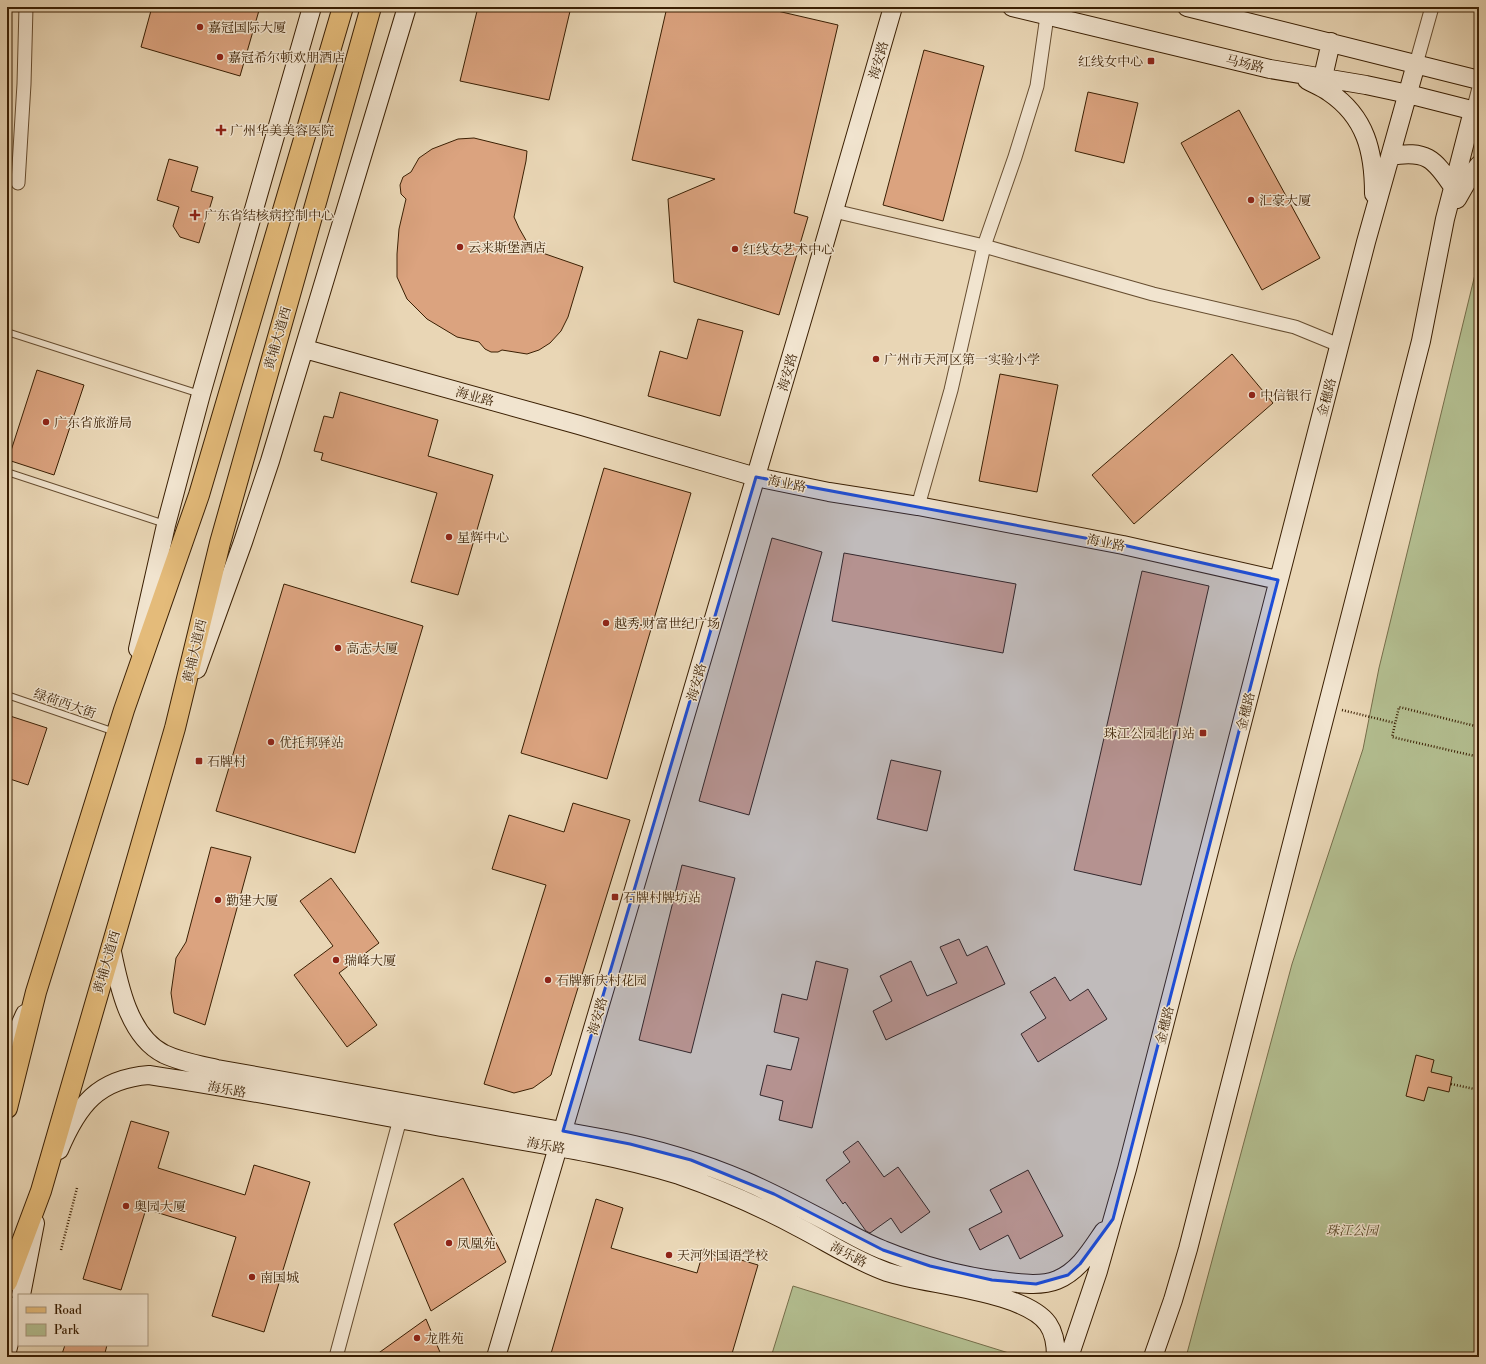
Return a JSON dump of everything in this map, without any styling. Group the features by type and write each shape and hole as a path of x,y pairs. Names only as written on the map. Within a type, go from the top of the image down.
{"main road":[{"path":"124,710 166,525 201,394 312,7"},
{"path":"7,1108 36,992 116,732 203,480 343,7"},
{"name":"黄埔大道西","path":"21,1294 41,1191 175,728 220,543 371,7"},
{"path":"175,728 256,502 305,349 407,7"},
{"name":"海安路","path":"496,1357 893,7"},
{"name":"马场路","path":"1012,7 1212,56 1270,69 1323,77 1408,94 1476,111"},
{"path":"1191,7 1479,80"},
{"path":"1323,77 1332,42"},
{"name":"金穗路","path":"1069,1357 1098,1271 1129,1161 1374,211 1416,64"},
{"path":"1290,72 1328,91 1340,100 1359,124 1370,149 1373,167 1374,211"},
{"path":"1152,1357 1171,1306 1188,1249 1421,341 1445,218 1476,111"},
{"path":"1390,156 1410,154 1420,155 1430,159 1438,166 1453,187"},
{"path":"1445,218 1469,178 1479,165"},
{"name":"海业路","path":"305,349 579,425 756,477 829,492 918,506 1123,545 1278,580"},
{"name":"海乐路","path":"111,945 120,989 130,1015 146,1039 154,1048 163,1053 177,1059 217,1068 561,1140 593,1154 678,1175 724,1192 771,1213 850,1256 883,1270 914,1279 990,1294 1036,1312 1047,1323 1054,1335 1056,1357"},
{"path":"7,1022 36,992"},
{"path":"7,1055 36,992"},
{"name":"海乐路","path":"41,1191 65,1137 86,1102 99,1090 116,1081 149,1075 400,1119 561,1140 630,1144 691,1160 716,1169 774,1194 882,1250 930,1266 992,1280 1036,1284 1056,1281 1068,1275 1080,1264 1113,1219"},
{"path":"7,1282 41,1191"},
{"path":"7,1351 18,1307"}],"street":[{"path":"18,183 24,84 26,7"},
{"path":"1416,64 1432,7"},
{"path":"918,506 951,390 984,246 1015,157 1036,86 1047,16"},
{"path":"1476,111 1479,88"},
{"path":"834,211 984,246 1153,294 1295,327 1339,345"},
{"path":"336,1357 400,1119"}],"lane":[{"path":"7,332 201,394"},
{"path":"7,472 166,525"},
{"name":"绿荷西大街","path":"7,695 116,732"}],"path":[{"path":"1328,707 1396,723"},
{"path":"1479,728 1399,707 1392,737 1479,757"},
{"path":"1451,1084 1479,1090"},
{"path":"61,1250 77,1188"}],"highlighted area":[{"path":"756,477 1123,545 1278,580 1113,1219 1080,1264 1068,1275 1036,1284 992,1280 930,1266 883,1250 774,1194 691,1160 630,1144 563,1131"}],"green space":[{"name":"珠江公园","path":"1479,258 1479,1357 1186,1357 1292,964 1363,749 1379,668"},
{"path":"793,1286 1012,1354 1011,1357 771,1357"}],"building":[{"name":"嘉冠国际大厦","path":"152,7 260,7 240,76 141,47"},
{"path":"478,7 571,7 549,100 460,81"},
{"path":"667,7 760,7 838,25 794,213 808,217 779,315 674,282 668,199 715,179 632,160"},
{"path":"924,50 984,66 943,221 883,205"},
{"path":"1088,92 1138,103 1124,163 1075,151"},
{"name":"汇豪大厦","path":"1239,110 1320,258 1262,290 1181,143"},
{"name":"云来斯堡酒店","path":"474,138 527,151 514,217 519,228 531,249 583,267 568,317 561,331 550,343 539,350 527,354 502,350 498,352 491,352 485,349 479,342 457,337 427,319 407,299 397,277 399,229 406,199 401,194 400,185 403,177 411,172 419,158 432,149 458,139"},
{"path":"169,159 198,167 191,191 213,197 199,243 180,237 173,226 179,207 157,200"},
{"path":"698,319 743,331 720,416 648,396 660,351 687,359"},
{"path":"1232,354 1273,403 1134,524 1092,475"},
{"name":"广东省旅游局","path":"37,370 84,385 54,475 8,460"},
{"path":"1000,374 1058,385 1037,492 979,481"},
{"name":"星辉中心","path":"340,392 438,420 428,456 493,475 458,595 411,582 437,493 321,460 323,453 314,451 324,416 333,418"},
{"name":"越秀·财富世纪广场","path":"604,468 691,493 607,779 521,753"},
{"path":"772,538 822,552 749,815 699,801"},
{"path":"844,553 1016,584 1003,653 832,621"},
{"path":"1142,571 1209,586 1141,885 1074,870"},
{"name":"高志大厦","path":"284,584 423,626 355,853 216,811"},
{"path":"7,715 47,728 28,785 7,778"},
{"path":"891,760 941,771 927,831 877,819"},
{"name":"石牌新庆村花园","path":"573,803 630,820 551,1075 533,1088 514,1093 484,1084 546,885 492,869 509,815 564,832"},
{"name":"勤建大厦","path":"211,847 251,857 205,1025 174,1013 171,993 176,958 186,942"},
{"path":"682,865 735,878 691,1053 639,1040"},
{"name":"瑞峰大厦","path":"331,878 379,943 339,973 377,1025 347,1047 294,975 333,946 300,901"},
{"path":"959,939 967,956 987,946 1005,984 886,1040 873,1011 892,1001 880,976 911,961 927,996 957,983 940,947"},
{"path":"816,961 848,969 812,1128 779,1120 783,1101 760,1095 767,1065 791,1070 799,1038 774,1032 782,994 807,1000"},
{"path":"1055,977 1070,1001 1088,989 1107,1019 1038,1062 1021,1034 1046,1018 1030,992"},
{"path":"1416,1055 1434,1060 1431,1072 1452,1077 1449,1092 1428,1087 1424,1101 1406,1096"},
{"name":"南国城","path":"131,1121 169,1132 158,1168 245,1195 254,1165 310,1182 264,1332 212,1316 236,1237 146,1209 121,1290 83,1279"},
{"path":"858,1141 884,1177 898,1167 930,1212 901,1233 891,1218 870,1233 866,1231 845,1202 843,1204 826,1180 850,1162 843,1152"},
{"path":"1028,1170 1063,1236 1020,1259 1008,1235 980,1250 969,1229 1002,1212 990,1190"},
{"name":"凤凰苑","path":"463,1178 506,1262 431,1311 394,1224"},
{"path":"596,1199 623,1208 611,1248 697,1273 704,1249 758,1265 731,1357 550,1357"},
{"name":"龙胜苑","path":"426,1319 442,1357 373,1357"},
{"path":"65,1346 107,1346 104,1357 61,1357"}],"place":[{"name":"嘉冠国际大厦","path":"200,27"},
{"name":"嘉冠希尔顿欢朋酒店","path":"220,57"},
{"name":"红线女中心","path":"1151,61"},
{"name":"广州华美美容医院","path":"221,130"},
{"name":"汇豪大厦","path":"1251,200"},
{"name":"广东省结核病控制中心","path":"195,215"},
{"name":"云来斯堡酒店","path":"460,247"},
{"name":"红线女艺术中心","path":"735,249"},
{"name":"广州市天河区第一实验小学","path":"876,359"},
{"name":"中信银行","path":"1252,395"},
{"name":"广东省旅游局","path":"46,422"},
{"name":"星辉中心","path":"449,537"},
{"name":"越秀·财富世纪广场","path":"606,623"},
{"name":"高志大厦","path":"338,648"},
{"name":"珠江公园北门站","path":"1203,733"},
{"name":"优托邦驿站","path":"271,742"},
{"name":"石牌村","path":"199,761"},
{"name":"石牌村牌坊站","path":"615,897"},
{"name":"勤建大厦","path":"218,900"},
{"name":"瑞峰大厦","path":"336,960"},
{"name":"石牌新庆村花园","path":"548,980"},
{"name":"奥园大厦","path":"126,1206"},
{"name":"凤凰苑","path":"449,1243"},
{"name":"天河外国语学校","path":"669,1255"},
{"name":"南国城","path":"252,1277"},
{"name":"龙胜苑","path":"417,1338"}]}
